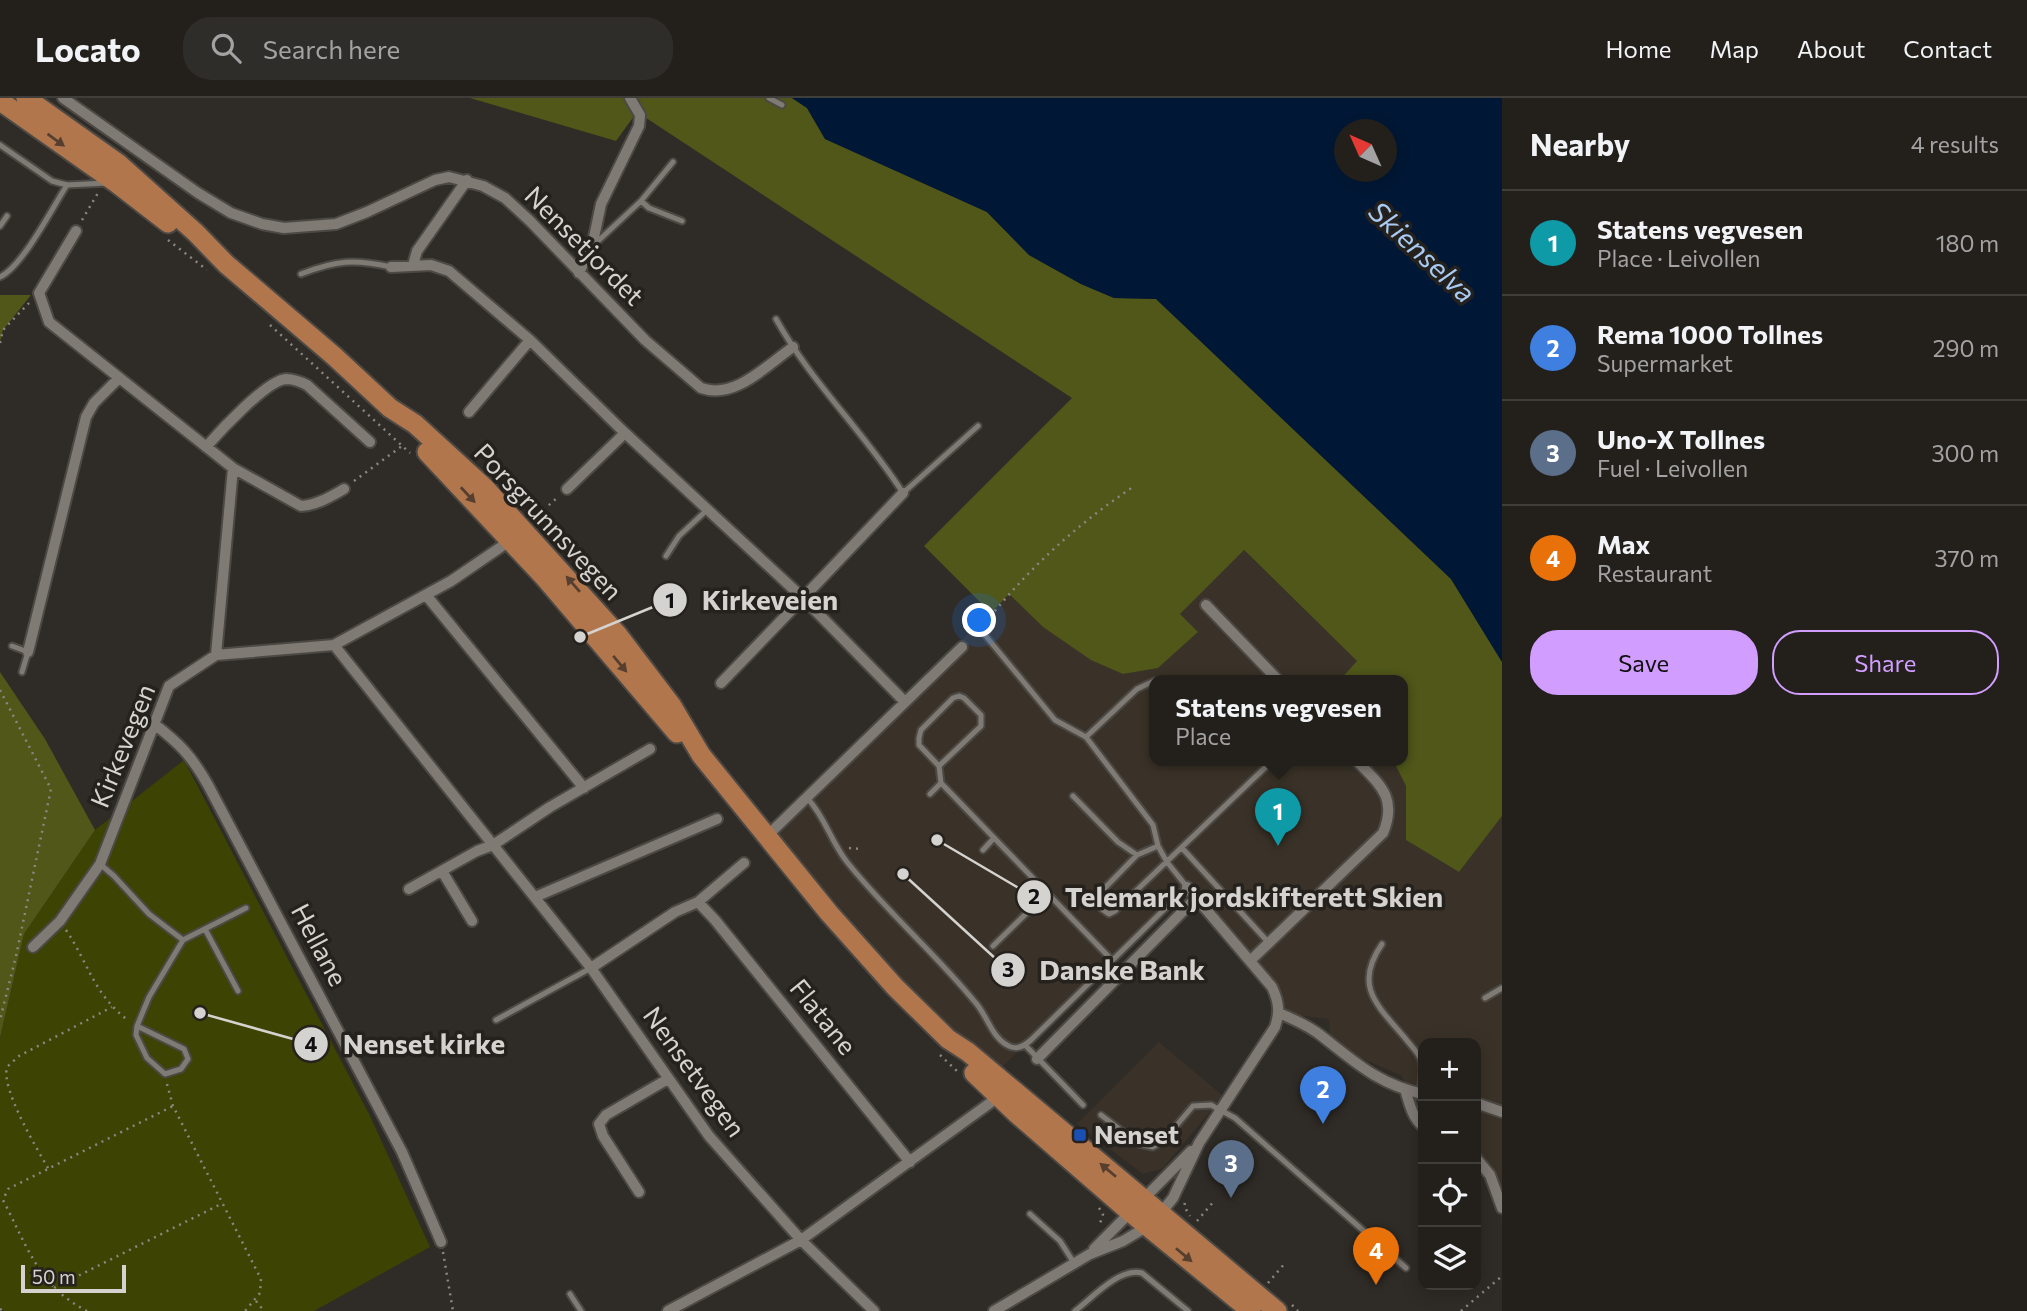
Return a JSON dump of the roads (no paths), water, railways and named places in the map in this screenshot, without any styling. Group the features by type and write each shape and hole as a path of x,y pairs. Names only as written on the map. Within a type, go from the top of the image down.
{"highway":[{"name":"Porsgrunnsvegen","path":"26,98 119,164 196,233 219,268"},
{"name":"Porsgrunnsvegen","path":"0,101 115,182 189,240 219,268 334,356 390,408 415,424 484,487 636,657 684,724 701,755 829,913 895,987 948,1039 961,1060 982,1082 1154,1220 1277,1311"},
{"name":"Porsgrunnsvegen","path":"1154,1220 1251,1311"}],"street":[{"name":"Nensetjordet","path":"63,98 198,193 231,213 262,224 284,228 336,224 435,180 449,177 467,180 505,198 645,340 701,388 728,390 745,382 793,346"},
{"path":"579,273 593,242 601,204 639,126 640,115 630,98"},
{"path":"413,265 417,251 467,180"},
{"path":"76,231 39,293 49,322 233,468 301,506 309,506 344,489"},
{"path":"391,267 431,265 449,271 472,289 530,340 625,433 803,598 905,702"},
{"path":"469,412 530,340"},
{"path":"27,652 86,416 94,403 119,378"},
{"path":"206,447 239,412 275,383 285,379 307,385 370,442"},
{"path":"566,489 625,433"},
{"path":"216,655 233,468"},
{"path":"721,683 903,493"},
{"name":"Kirkevegen","path":"33,947 60,921 100,864 169,686 216,655 334,645 426,595 521,531"},
{"path":"426,595 584,788"},
{"path":"1206,605 1273,675"},
{"name":"Nensetvegen","path":"334,645 591,968 709,1136 801,1240 874,1311"},
{"path":"766,837 962,647"},
{"name":"Hellane","path":"153,723 178,742 192,758 208,785 396,1141 441,1242"},
{"path":"409,889 477,851 494,845 650,749"},
{"path":"1251,960 1383,833 1388,820 1389,802 1383,789 1362,766"},
{"path":"535,897 718,820"},
{"path":"591,968 675,912 698,902 744,863"},
{"path":"442,871 472,921"},
{"path":"1090,1254 1199,1143 1275,1027 1279,1013 1272,987 1186,887"},
{"path":"1037,1059 1195,899"},
{"name":"Flatane","path":"698,902 715,919 910,1162"},
{"path":"1279,1013 1317,1033 1373,1076 1418,1092"},
{"path":"639,1192 603,1136 599,1124 606,1115 668,1079"},
{"path":"1405,1089 1418,1123"},
{"path":"668,1311 801,1240 990,1103"},
{"path":"1481,1105 1502,1112"},
{"path":"994,1311 1090,1254 1123,1241 1154,1220 1173,1198 1199,1143"},
{"path":"1481,1164 1490,1175 1502,1208"}],"lane":[{"path":"769,98 782,105"},
{"path":"0,145 52,181 67,185 115,182"},
{"path":"593,242 598,241 641,201 673,162"},
{"path":"0,277 20,259 67,185"},
{"path":"641,201 649,208 682,221"},
{"path":"0,226 7,216"},
{"path":"301,274 324,265 346,261 362,260 391,267"},
{"path":"776,318 828,395 903,493 978,426"},
{"path":"666,556 679,536 708,509"},
{"path":"807,799 820,814 847,862 887,909 976,1002 997,1036 1012,1048 1025,1045 1186,887 1158,846 1153,825 1086,737 1055,720 980,629"},
{"path":"12,646 27,652 22,672"},
{"path":"1086,737 1138,688 1149,683"},
{"path":"939,766 981,726 981,715 959,696 953,698 920,730 919,745 939,766 941,783 1111,959"},
{"path":"1158,846 1137,855 1095,898 1102,910 1109,914 1115,911 1267,766"},
{"path":"930,794 941,783"},
{"path":"1073,796 1118,842 1137,855"},
{"path":"983,850 994,838"},
{"path":"1182,848 1269,943"},
{"path":"100,864 149,914 183,940"},
{"path":"993,946 1047,893"},
{"path":"137,1026 184,1049 188,1059 181,1069 165,1074 147,1058 136,1035 137,1026 149,997 183,940 246,908"},
{"path":"205,929 238,991"},
{"path":"1382,944 1369,966 1370,989 1374,1002 1418,1055"},
{"path":"496,1020 591,968"},
{"path":"1485,998 1502,988"},
{"path":"1025,1045 1083,1105"},
{"path":"1101,1115 1139,1144 1153,1147 1165,1139 1193,1106 1211,1105 1223,1110 1251,1131 1406,1268"},
{"path":"1030,1214 1060,1241 1074,1263"},
{"path":"1075,1311 1121,1275 1134,1271 1142,1273 1188,1311"},
{"path":"570,1294 581,1311"}],"water":[{"name":"Skienselva","path":"792,98 1502,98 1502,662 1451,579 1156,299 1114,298 1081,284 1029,255 987,212 825,139 807,108"}],"place":[{"name":"Kirkeveien","path":"580,637"},
{"name":"Telemark jordskifterett Skien","path":"937,840"},
{"name":"Statens vegvesen","path":"1278,846"},
{"name":"Danske Bank","path":"903,874"},
{"name":"Nenset kirke","path":"200,1013"},
{"name":"Rema 1000 Tollnes","path":"1323,1124"},
{"name":"Nenset","path":"1080,1135"},
{"name":"Uno-X Tollnes","path":"1231,1198"},
{"name":"Max","path":"1376,1285"}]}
